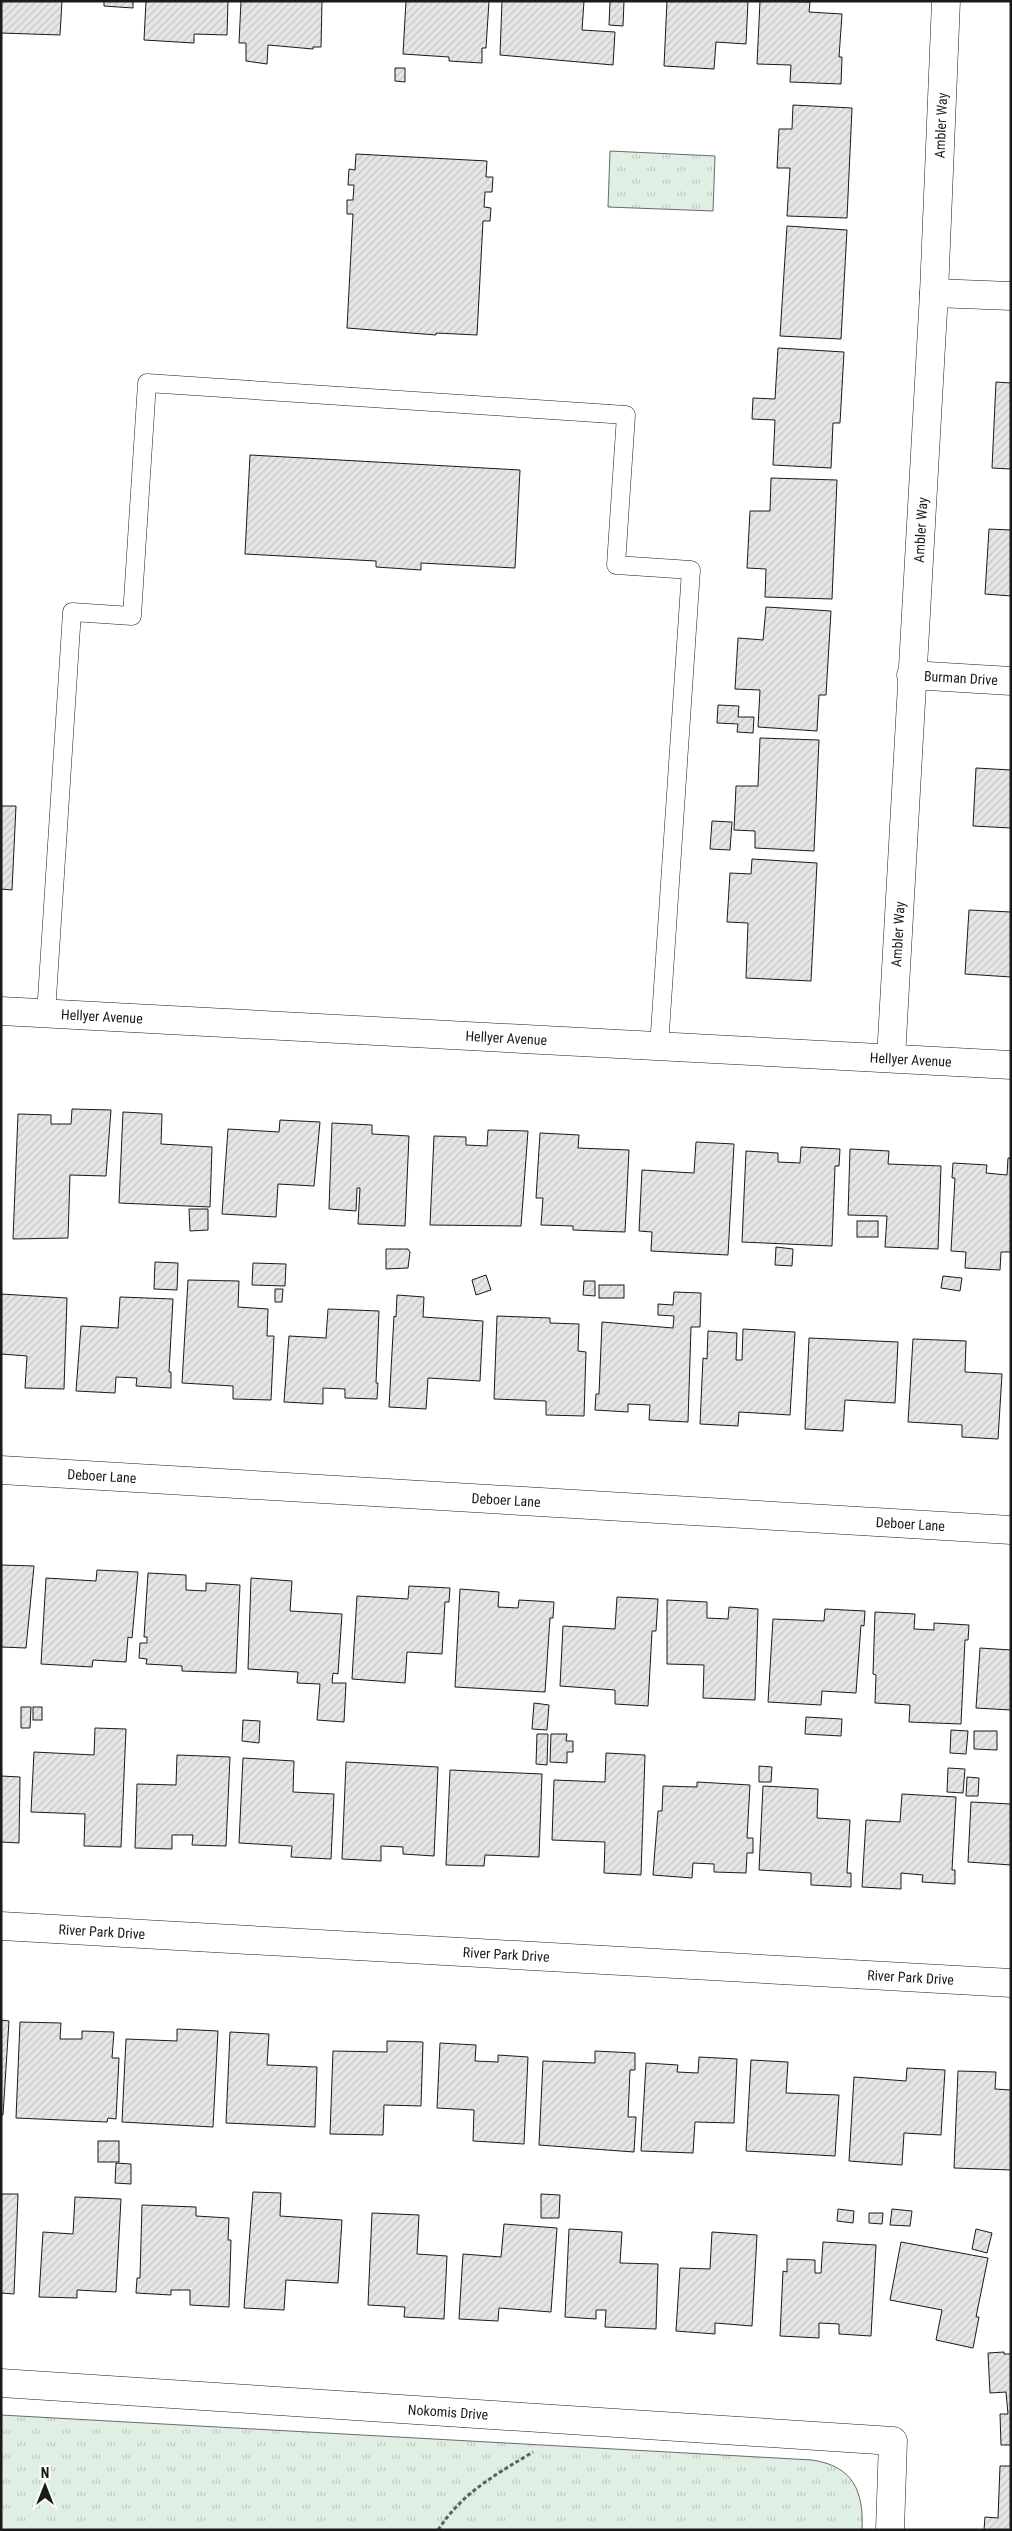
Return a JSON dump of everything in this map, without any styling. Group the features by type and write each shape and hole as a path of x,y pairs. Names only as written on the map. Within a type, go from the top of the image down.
{"street":[{"name":"Ambler Way","path":"891,1058 911,675 934,294 946,1"},
{"path":"934,294 1011,296"},
{"name":"Burman Drive","path":"911,675 1011,681"},
{"name":"Hellyer Avenue","path":"1,1011 1011,1065"},
{"name":"Deboer Lane","path":"1,1470 1011,1530"},
{"name":"River Park Drive","path":"1,1926 1011,1982"},
{"name":"Nokomis Drive","path":"1,2383 893,2441 890,2530"}],"lane":[{"path":"46,1014 72,612 132,616 147,383 626,415 616,565 691,570 659,1047"}],"path":[{"path":"438,2530 451,2510 477,2486 534,2451"}],"green space":[{"path":"610,151 715,156 713,211 608,207"},
{"path":"1,2415 812,2460 837,2468 853,2483 861,2503 862,2530 1,2530"}],"building":[{"path":"1,1 62,1 60,35 1,33"},
{"path":"104,1 133,1 133,8 104,6"},
{"path":"146,1 228,1 227,35 194,34 194,43 144,40"},
{"path":"241,1 322,1 321,47 313,47 313,49 268,45 267,64 246,61 246,43 239,43"},
{"path":"406,1 489,1 486,48 482,48 482,63 449,61 449,57 403,54"},
{"path":"502,1 584,1 582,30 615,32 613,65 500,55"},
{"path":"610,1 624,1 623,26 609,25"},
{"path":"667,1 748,1 746,44 716,42 714,69 664,66"},
{"path":"760,1 810,2 809,12 842,14 839,57 842,57 841,84 790,82 791,65 757,64"},
{"path":"395,68 405,68 405,82 395,81"},
{"path":"793,105 852,108 847,218 787,216 790,168 777,168 779,129 792,129"},
{"path":"356,154 487,161 486,177 493,177 492,192 485,192 484,207 491,208 490,221 483,221 477,335 436,333 436,335 347,328 353,214 347,214 347,200 353,200 354,185 348,185 349,169 355,170"},
{"path":"787,226 847,230 841,339 780,336"},
{"path":"778,348 844,352 840,423 833,423 831,468 773,465 775,420 752,419 753,398 775,399"},
{"path":"996,382 1011,383 1011,469 992,468"},
{"path":"250,455 520,470 515,568 421,563 421,570 376,567 376,561 245,554"},
{"path":"771,478 837,480 832,599 765,597 766,569 747,568 750,511 770,511"},
{"path":"989,529 1011,530 1011,596 985,594"},
{"path":"766,607 831,611 826,695 819,695 817,731 758,727 760,690 735,689 738,638 763,640"},
{"path":"718,705 739,706 738,717 754,717 753,733 737,732 738,724 717,723"},
{"path":"760,738 819,740 814,851 755,848 755,831 734,830 736,786 758,786"},
{"path":"976,768 1011,770 1011,828 973,826"},
{"path":"1,806 16,806 12,890 1,889"},
{"path":"712,821 732,822 730,850 710,849"},
{"path":"752,859 817,863 811,981 746,978 748,923 727,922 730,873 751,874"},
{"path":"969,910 1011,912 1011,977 965,974"},
{"path":"72,1109 111,1110 106,1176 70,1175 68,1238 13,1239 18,1114 51,1115 51,1124 71,1124"},
{"path":"123,1112 162,1114 161,1144 212,1147 210,1207 119,1203"},
{"path":"280,1120 320,1122 314,1186 278,1184 276,1217 222,1214 228,1129 279,1132"},
{"path":"332,1123 372,1125 372,1134 409,1136 405,1226 358,1224 360,1188 357,1188 356,1211 329,1209"},
{"path":"488,1130 528,1131 521,1226 430,1225 434,1136 466,1137 466,1145 487,1146"},
{"path":"540,1133 579,1135 578,1148 629,1150 625,1232 573,1230 573,1226 541,1225 543,1198 536,1198"},
{"path":"696,1142 734,1144 728,1255 651,1251 652,1232 639,1231 642,1170 694,1173"},
{"path":"801,1147 840,1149 839,1166 835,1166 832,1246 742,1242 746,1151 778,1153 778,1162 800,1163"},
{"path":"850,1149 889,1151 888,1164 941,1166 938,1249 885,1247 887,1216 848,1215"},
{"path":"1008,1158 1011,1158 1011,1252 1001,1252 1000,1270 965,1268 966,1252 951,1251 955,1178 952,1178 953,1163 987,1165 986,1173 1007,1175"},
{"path":"189,1209 208,1209 208,1230 190,1231"},
{"path":"857,1221 878,1221 878,1237 857,1237"},
{"path":"776,1247 793,1249 792,1266 775,1265"},
{"path":"386,1249 408,1249 410,1252 408,1268 386,1269"},
{"path":"155,1262 178,1263 177,1290 154,1289"},
{"path":"253,1263 286,1264 285,1286 252,1285"},
{"path":"486,1275 491,1290 476,1295 472,1280"},
{"path":"943,1276 962,1278 960,1291 941,1288"},
{"path":"188,1280 239,1281 238,1307 268,1309 267,1336 274,1336 271,1400 233,1399 233,1386 182,1383"},
{"path":"584,1281 595,1281 595,1296 583,1295"},
{"path":"599,1285 624,1285 624,1298 599,1298"},
{"path":"275,1289 283,1289 282,1302 275,1302"},
{"path":"674,1292 701,1293 700,1327 691,1327 688,1422 649,1420 650,1405 628,1404 628,1412 595,1410 596,1394 599,1394 602,1322 673,1328 674,1316 658,1315 658,1304 673,1305"},
{"path":"1,1294 67,1298 64,1389 25,1388 27,1356 1,1354"},
{"path":"397,1295 424,1297 423,1317 483,1321 480,1381 428,1378 426,1409 389,1407"},
{"path":"120,1297 173,1299 169,1372 171,1372 171,1388 136,1386 137,1378 116,1377 115,1393 76,1391 81,1326 118,1328"},
{"path":"328,1309 379,1311 377,1399 345,1398 345,1389 323,1388 323,1404 284,1402 289,1336 326,1338"},
{"path":"497,1316 550,1318 550,1323 579,1324 578,1351 586,1352 584,1416 546,1415 546,1401 494,1399"},
{"path":"743,1329 795,1332 790,1415 739,1412 738,1426 700,1424 703,1358 707,1359 708,1331 737,1333 736,1360 742,1360"},
{"path":"809,1338 898,1342 895,1403 845,1400 843,1431 805,1429"},
{"path":"913,1339 966,1341 965,1372 1002,1374 998,1439 962,1437 962,1425 908,1422"},
{"path":"1,1565 34,1566 26,1648 1,1647"},
{"path":"97,1570 138,1572 132,1638 128,1637 126,1662 93,1660 92,1667 41,1664 46,1578 96,1581"},
{"path":"148,1573 186,1575 186,1590 206,1591 206,1583 240,1585 236,1673 182,1671 182,1666 146,1664 147,1659 139,1658 140,1643 147,1643 147,1637 144,1637"},
{"path":"251,1578 292,1581 290,1611 342,1614 338,1674 333,1673 332,1683 346,1683 344,1722 317,1720 320,1684 297,1683 298,1672 248,1669"},
{"path":"409,1586 450,1588 449,1602 445,1602 442,1654 407,1652 405,1683 352,1679 357,1596 408,1599"},
{"path":"460,1589 499,1592 498,1607 518,1608 519,1600 554,1602 553,1618 550,1618 545,1692 455,1687"},
{"path":"617,1597 658,1599 656,1631 652,1631 648,1706 615,1704 615,1690 560,1686 563,1626 615,1629"},
{"path":"667,1600 707,1602 707,1618 728,1619 729,1607 758,1609 755,1700 703,1698 704,1665 667,1664"},
{"path":"825,1609 865,1611 864,1626 861,1625 856,1693 822,1691 821,1705 768,1702 773,1619 824,1621"},
{"path":"875,1612 915,1614 914,1629 934,1630 934,1623 969,1625 968,1640 965,1640 961,1724 909,1722 910,1705 875,1703 876,1675 873,1674"},
{"path":"980,1648 1011,1650 1011,1710 976,1708"},
{"path":"534,1703 549,1705 547,1730 532,1729"},
{"path":"21,1707 31,1707 30,1728 21,1728"},
{"path":"33,1707 42,1707 42,1720 33,1720"},
{"path":"806,1717 842,1719 841,1736 805,1734"},
{"path":"243,1720 260,1721 259,1743 242,1741"},
{"path":"95,1728 126,1729 121,1847 84,1846 85,1814 31,1812 34,1752 94,1755"},
{"path":"951,1730 968,1731 966,1754 950,1753"},
{"path":"974,1731 997,1731 997,1750 974,1749"},
{"path":"537,1734 548,1734 547,1765 536,1764"},
{"path":"551,1734 567,1734 566,1741 573,1741 573,1752 567,1752 567,1763 550,1762"},
{"path":"606,1753 645,1755 641,1875 604,1873 605,1842 552,1840 554,1780 605,1782"},
{"path":"177,1755 230,1757 226,1846 192,1845 193,1835 172,1835 172,1849 135,1848 137,1784 176,1785"},
{"path":"243,1758 294,1761 293,1792 334,1794 331,1859 291,1857 292,1846 239,1843"},
{"path":"346,1762 438,1767 434,1856 403,1854 403,1847 381,1846 381,1861 342,1859"},
{"path":"759,1766 772,1767 771,1782 759,1782"},
{"path":"948,1768 965,1769 963,1793 947,1792"},
{"path":"450,1770 542,1774 539,1857 485,1855 484,1866 446,1865"},
{"path":"1,1776 20,1777 19,1843 1,1842"},
{"path":"967,1777 979,1778 978,1796 966,1796"},
{"path":"697,1782 750,1785 747,1838 753,1838 753,1853 747,1853 746,1873 714,1872 714,1864 693,1863 692,1878 653,1875 658,1811 662,1811 663,1786 697,1787"},
{"path":"763,1786 818,1789 817,1818 850,1820 847,1873 851,1873 851,1887 811,1885 811,1873 759,1870"},
{"path":"902,1794 956,1797 952,1870 955,1870 955,1884 922,1882 923,1875 901,1873 901,1889 862,1887 866,1820 900,1822"},
{"path":"971,1802 1011,1804 1011,1865 968,1862"},
{"path":"1,2020 9,2021 3,2115 1,2115"},
{"path":"20,2022 61,2023 60,2039 82,2039 82,2031 114,2032 112,2058 119,2058 116,2119 108,2118 107,2122 16,2118"},
{"path":"177,2029 218,2031 213,2127 122,2122 126,2039 177,2041"},
{"path":"230,2032 269,2034 267,2065 317,2067 315,2127 226,2123"},
{"path":"387,2041 423,2042 421,2106 384,2105 383,2135 330,2134 333,2051 387,2052"},
{"path":"440,2043 476,2045 475,2061 498,2062 498,2055 528,2057 524,2144 473,2141 474,2110 437,2108"},
{"path":"595,2051 635,2053 635,2070 630,2070 628,2117 636,2117 634,2152 539,2145 543,2061 595,2063"},
{"path":"699,2057 737,2059 734,2123 695,2122 693,2153 641,2151 646,2063 678,2065 677,2072 698,2073"},
{"path":"751,2060 788,2062 786,2093 839,2095 835,2156 746,2151"},
{"path":"907,2068 945,2070 941,2135 904,2133 902,2165 849,2161 854,2077 906,2081"},
{"path":"958,2071 996,2072 995,2089 1011,2090 1011,2170 954,2168"},
{"path":"98,2141 119,2141 119,2162 98,2162"},
{"path":"116,2163 131,2164 131,2184 115,2183"},
{"path":"253,2192 281,2193 280,2216 342,2220 338,2283 286,2280 284,2310 244,2308"},
{"path":"1,2194 18,2194 14,2294 1,2293"},
{"path":"541,2194 560,2195 559,2218 541,2218"},
{"path":"75,2197 121,2199 116,2292 77,2290 77,2298 39,2297 43,2232 73,2234"},
{"path":"142,2205 196,2207 196,2216 229,2218 228,2240 231,2240 229,2307 190,2305 190,2290 171,2290 171,2295 136,2293 137,2278 140,2278"},
{"path":"838,2209 854,2211 853,2223 837,2221"},
{"path":"892,2209 912,2211 910,2226 890,2225"},
{"path":"372,2213 419,2215 417,2254 447,2256 444,2319 404,2317 405,2307 368,2305"},
{"path":"869,2213 883,2213 882,2224 869,2223"},
{"path":"504,2224 557,2228 551,2312 499,2308 498,2321 459,2319 463,2254 501,2257"},
{"path":"569,2229 622,2232 620,2263 658,2264 656,2329 605,2327 606,2310 596,2310 596,2319 565,2317"},
{"path":"976,2229 992,2233 987,2253 972,2249"},
{"path":"712,2232 757,2235 752,2326 715,2323 715,2334 676,2331 680,2268 710,2269"},
{"path":"823,2242 876,2245 871,2336 839,2334 839,2324 819,2323 819,2338 780,2336 783,2271 787,2272 787,2259 815,2260 815,2273 821,2273"},
{"path":"901,2242 988,2258 976,2317 979,2317 973,2348 936,2340 942,2310 890,2300"},
{"path":"1004,2352 1004,2354 1011,2354 1011,2445 1001,2445 1000,2414 1008,2414 1006,2392 990,2393 988,2353"},
{"path":"1000,2466 1011,2466 1011,2530 984,2530 985,2517 998,2518"}]}
